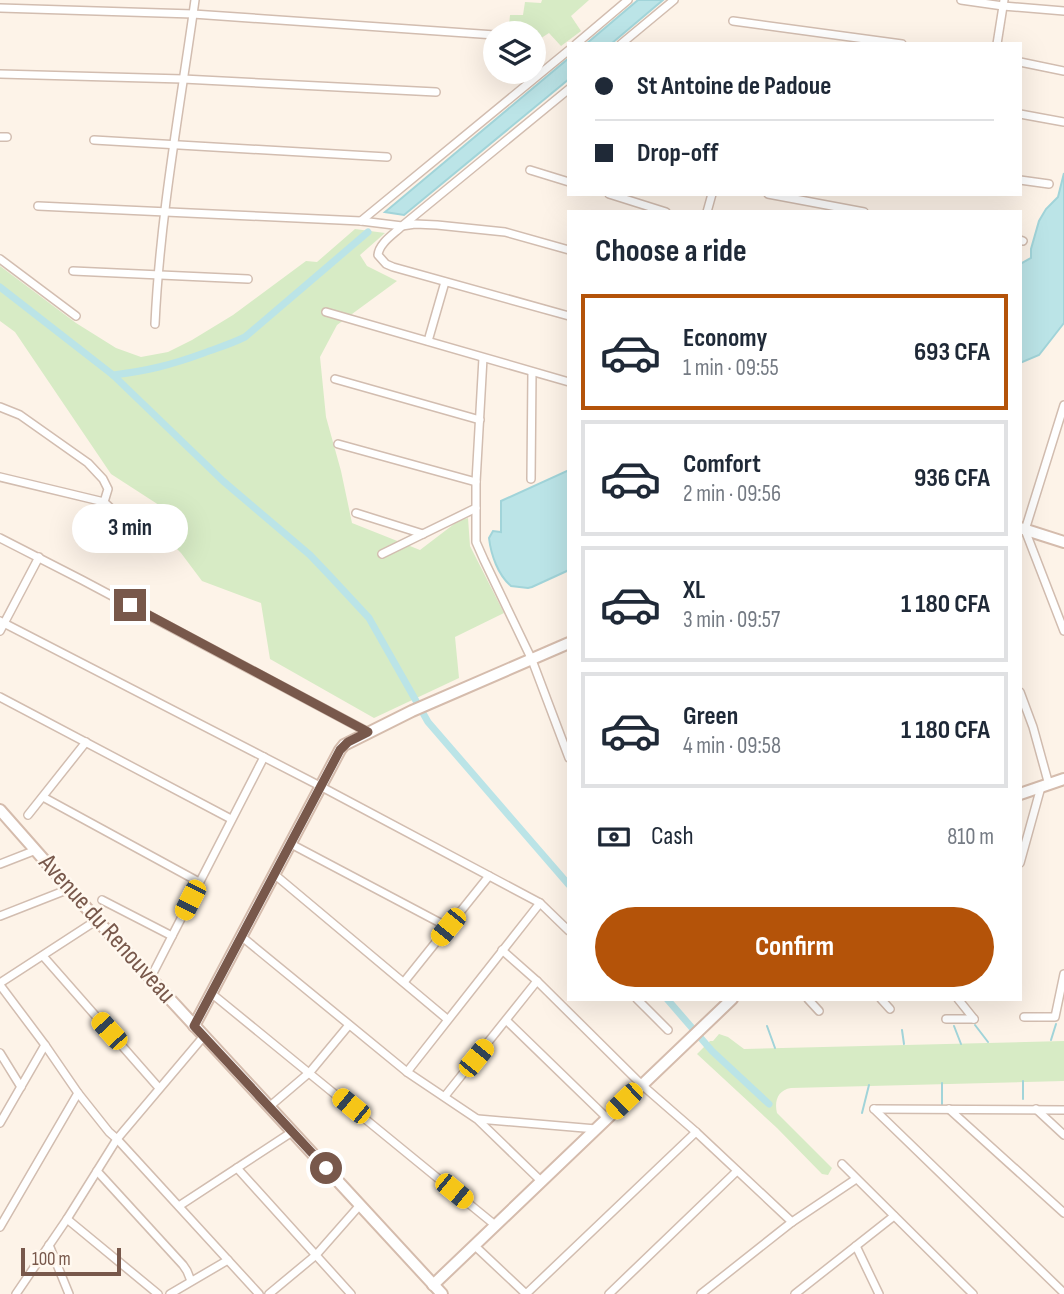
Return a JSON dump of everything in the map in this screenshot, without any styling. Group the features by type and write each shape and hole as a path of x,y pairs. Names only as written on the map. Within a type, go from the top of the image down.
{"street":[{"path":"155,324 157,275 195,0"},
{"path":"578,42 628,0"},
{"path":"623,42 674,0"},
{"path":"961,0 1064,11"},
{"path":"998,42 1004,3"},
{"path":"0,8 21,4 483,34"},
{"path":"733,21 887,42"},
{"path":"361,221 567,52"},
{"path":"1022,62 1064,71"},
{"path":"0,74 183,79 436,92"},
{"path":"567,91 402,226 378,249 377,255 393,267 567,315"},
{"path":"1022,114 1064,122"},
{"path":"94,140 387,157"},
{"path":"530,170 567,181"},
{"path":"1022,180 1049,184"},
{"path":"615,196 660,210"},
{"path":"779,196 853,210"},
{"path":"38,206 361,221 402,226 437,225 505,232 567,249"},
{"path":"0,259 76,316"},
{"path":"74,271 248,279"},
{"path":"428,341 445,282"},
{"path":"326,312 567,381"},
{"path":"483,358 476,482 476,542 532,660 567,753"},
{"path":"531,479 532,372"},
{"path":"335,379 480,420"},
{"path":"0,401 4,408 20,415 88,463 103,479 108,489 104,502"},
{"path":"1064,405 1023,529 1061,614 1064,631"},
{"path":"338,444 476,482"},
{"path":"0,477 104,502 118,515 133,523"},
{"path":"382,554 477,508"},
{"path":"356,513 423,534"},
{"path":"1023,529 1064,542"},
{"path":"0,538 368,732"},
{"path":"0,631 2,622 39,557"},
{"path":"2,622 540,902 567,929"},
{"path":"194,1026 344,745 412,711 567,644"},
{"path":"0,697 232,819"},
{"path":"1022,697 1033,726 1045,786 1022,857"},
{"path":"28,815 86,742"},
{"path":"151,977 264,757"},
{"path":"1022,793 1064,779"},
{"path":"43,797 199,882"},
{"name":"Avenue du Renouveau","path":"1,813 442,1294"},
{"path":"290,844 448,927"},
{"path":"0,864 36,850"},
{"path":"274,874 447,1019"},
{"path":"404,982 489,876"},
{"path":"0,915 69,889"},
{"path":"103,900 172,936"},
{"path":"407,1072 540,902"},
{"path":"97,920 0,984 109,1132 260,1294"},
{"path":"241,936 407,1072 477,1119 541,1181"},
{"path":"502,950 642,1085 792,1222"},
{"path":"43,956 159,1088"},
{"path":"1024,1017 1055,1017 1064,974"},
{"path":"445,1096 537,981"},
{"path":"211,993 495,1225"},
{"path":"639,1001 668,1030"},
{"path":"433,1285 729,1001"},
{"path":"810,1001 819,1011"},
{"path":"883,1001 890,1009"},
{"path":"946,1019 974,1019 960,1001"},
{"path":"507,1021 607,1118"},
{"path":"269,1107 310,1072 349,1025"},
{"path":"16,1294 117,1139 204,1036"},
{"path":"0,1123 45,1045"},
{"path":"0,1053 21,1087"},
{"path":"0,1227 78,1093"},
{"path":"1064,1110 874,1109 1064,1293"},
{"path":"1036,1109 1064,1135"},
{"path":"949,1110 1064,1213"},
{"path":"477,1119 596,1129"},
{"path":"179,1206 292,1132"},
{"path":"475,1246 526,1294 696,1132"},
{"path":"842,1164 973,1294"},
{"path":"237,1168 351,1294"},
{"path":"97,1171 183,1265 191,1281"},
{"path":"609,1294 737,1171"},
{"path":"701,1294 792,1222 856,1179"},
{"path":"269,1294 316,1255 360,1205"},
{"path":"795,1294 894,1216"},
{"path":"67,1219 158,1294"},
{"path":"49,1245 69,1294"},
{"path":"856,1246 879,1294"},
{"path":"170,1294 228,1260"},
{"path":"808,1284 808,1294"}],"green space":[{"path":"542,0 589,0 571,16 581,31 561,46 549,33 546,35 546,21 509,21 510,15 523,15 525,2 541,3"},
{"path":"355,229 385,233 360,255 367,266 397,281 337,325 320,357 326,417 352,523 420,550 458,521 468,518 470,546 504,613 455,637 459,678 374,718 270,659 261,603 202,581 181,553 155,527 162,507 111,474 15,332 0,321 0,266 76,323 116,348 141,357 168,352 233,315 306,261 317,262"},
{"path":"719,1034 744,1049 1064,1041 1064,1081 791,1088 783,1091 776,1104 777,1113 832,1168 828,1175 822,1174 697,1054"}],"water":[{"path":"638,0 663,0 613,42 588,42"},
{"path":"567,60 567,81 404,215 385,212 538,84 546,84 546,77"},
{"path":"1064,173 1064,323 1039,355 1022,362 1022,263 1031,258 1039,221 1058,197"},
{"path":"567,471 567,571 532,587 511,586 496,564 489,538 493,531 501,532 501,501"}],"waterway":[{"path":"113,375 170,364 245,337 368,232"},
{"path":"0,287 113,375 223,481 310,555 330,576 369,618 428,722 567,883"},
{"path":"669,1001 712,1051 769,1104"},
{"path":"1051,1040 1056,1024"},
{"path":"975,1025 988,1042"},
{"path":"767,1026 775,1048"},
{"path":"954,1026 961,1044"},
{"path":"902,1030 904,1044"},
{"path":"1023,1081 1023,1099"},
{"path":"942,1083 942,1107"},
{"path":"862,1113 869,1085"}],"route":[{"path":"130,605 368,732 348,742 340,750 194,1026 326,1168"}]}
